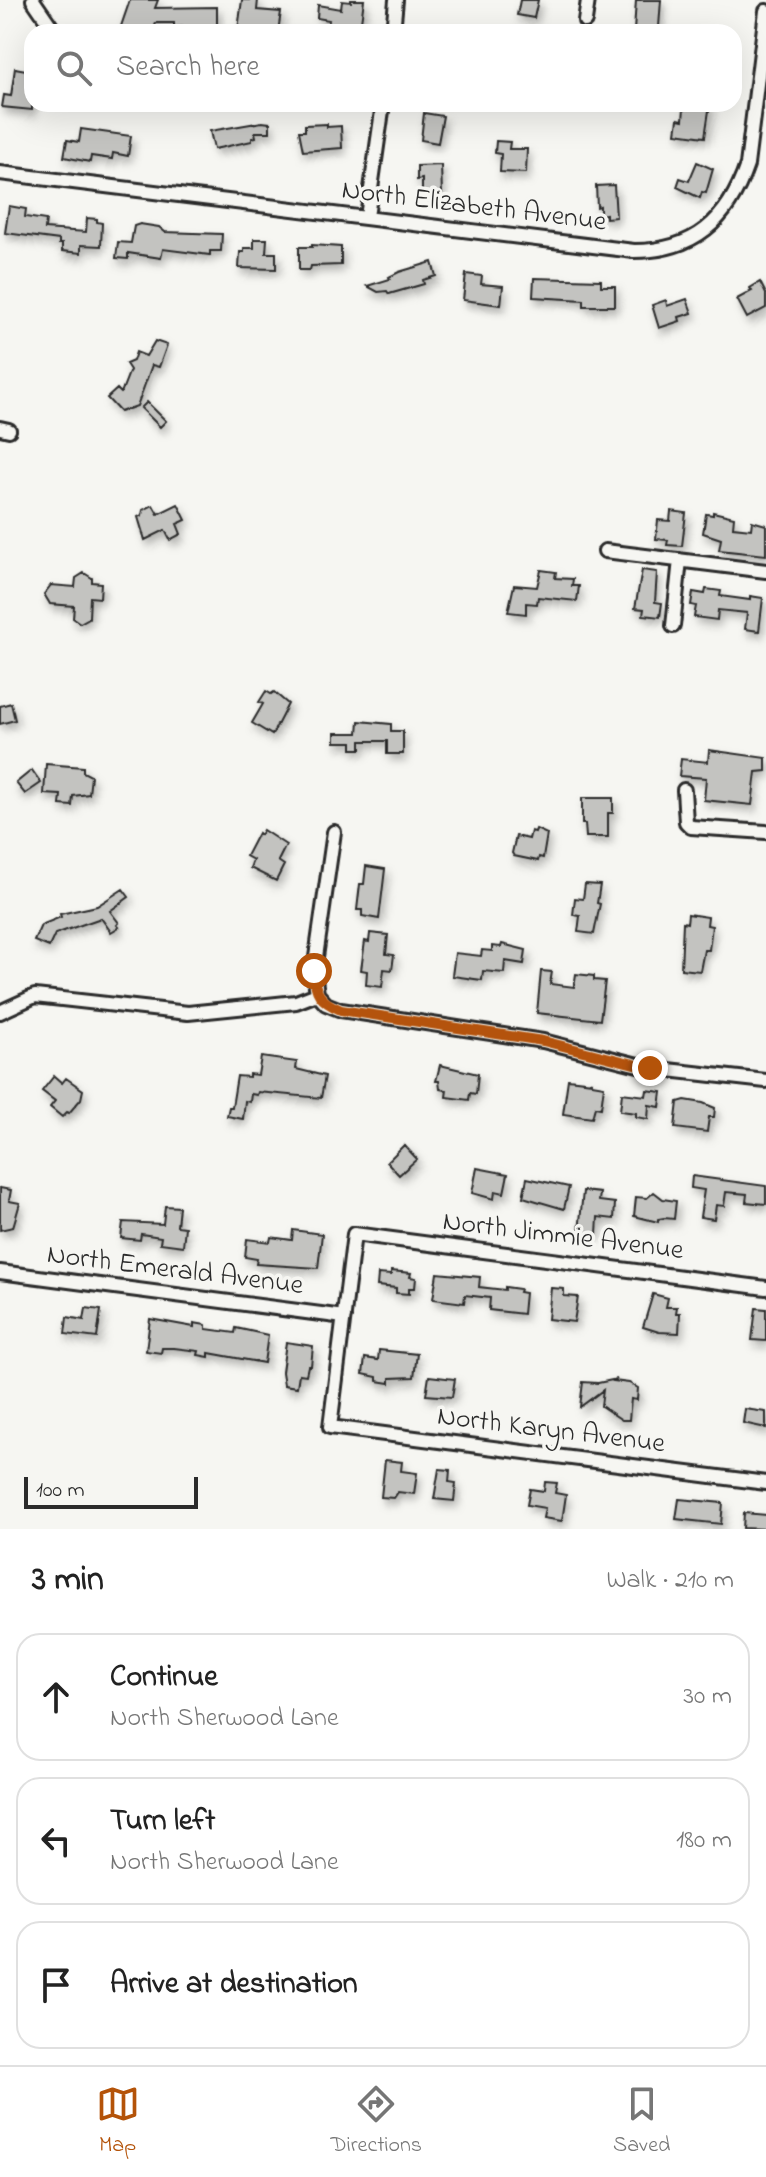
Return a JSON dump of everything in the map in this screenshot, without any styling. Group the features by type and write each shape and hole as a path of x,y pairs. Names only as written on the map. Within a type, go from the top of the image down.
{"street":[{"path":"33,0 50,24"},
{"path":"394,24 396,0"},
{"path":"585,21 588,0"},
{"name":"North Elizabeth Avenue","path":"0,173 634,251 674,247 709,228 732,201 741,183 747,165 766,11"},
{"path":"367,217 382,112"},
{"path":"605,551 766,571"},
{"path":"673,626 680,560"},
{"path":"684,790 686,822 691,827 766,832"},
{"path":"334,832 314,971 317,994 326,1004 341,1010 543,1041 650,1068 766,1081"},
{"path":"0,1012 35,996 188,1013 296,1002 317,994"},
{"name":"North Jimmie Avenue","path":"344,1317 354,1234 766,1288"},
{"name":"North Emerald Avenue","path":"0,1272 344,1317"},
{"name":"North Karyn Avenue","path":"344,1317 330,1427 766,1483"}],"building":[{"path":"130,0 158,0 155,8 217,7 217,24 122,24"},
{"path":"242,0 258,0 257,10 281,12 279,24 239,24"},
{"path":"364,0 361,24 328,24 329,20 317,18 318,5 341,9 342,1"},
{"path":"520,0 538,0 534,18 517,15"},
{"path":"636,0 661,0 659,24 634,24"},
{"path":"15,68 24,70 24,109 2,107 4,95 11,96"},
{"path":"684,112 709,112 705,137 676,133 678,119 683,120"},
{"path":"424,113 443,116 438,143 421,140"},
{"path":"270,123 270,132 255,132 256,137 252,141 214,149 210,131"},
{"path":"327,124 327,127 341,126 342,148 303,151 299,131 305,131 305,125"},
{"path":"81,129 131,136 128,156 113,153 112,159 91,156 90,162 64,157 67,140 79,142"},
{"path":"496,141 510,142 509,149 527,149 526,173 500,172 501,154 495,153"},
{"path":"697,162 713,169 706,193 702,192 700,198 677,187 680,178 689,181"},
{"path":"441,165 442,194 422,194 422,179 417,180 417,166"},
{"path":"614,185 616,217 606,218 606,214 600,215 600,206 597,207 596,186"},
{"path":"9,206 26,209 25,217 46,220 45,229 86,232 87,218 97,219 102,223 101,246 81,245 81,253 62,251 59,240 5,233"},
{"path":"134,226 159,227 165,232 222,234 221,251 210,251 210,255 163,249 161,258 128,253 128,259 116,258 118,242 131,243"},
{"path":"254,239 267,239 266,253 276,253 276,269 239,268 240,252 244,252 244,248 254,248"},
{"path":"299,247 341,247 341,265 311,266 310,270 299,270"},
{"path":"432,262 436,276 423,280 424,284 389,294 367,286 390,279 399,272"},
{"path":"466,274 482,276 481,284 503,286 501,305 463,300"},
{"path":"534,278 601,280 601,286 615,286 615,306 584,306 584,300 533,297"},
{"path":"760,282 766,294 766,308 747,318 737,299 752,291 750,288"},
{"path":"687,299 692,313 659,328 652,305 666,300 667,306"},
{"path":"155,341 167,345 159,367 152,365 137,406 120,412 107,398 117,389 121,393 130,370 126,364 133,361 136,352 146,356"},
{"path":"147,402 166,421 160,427 141,408"},
{"path":"178,504 186,520 177,524 181,534 170,540 165,530 145,540 138,517 143,510 153,505 158,514"},
{"path":"671,511 686,513 682,546 667,545 668,540 656,539 658,520 670,521"},
{"path":"713,512 734,517 733,527 751,529 752,521 766,525 766,555 719,550 721,539 703,533 706,514 713,515"},
{"path":"541,570 556,572 555,578 573,579 572,586 579,586 577,601 538,597 537,604 526,603 526,614 508,612 514,585 537,587"},
{"path":"642,570 657,572 655,602 662,603 660,617 643,615 644,609 635,608"},
{"path":"84,573 92,578 92,582 101,583 100,598 90,597 89,618 80,623 73,618 74,606 50,604 44,594 51,585 75,587 76,578"},
{"path":"706,589 721,591 720,596 750,600 750,596 763,598 759,631 745,629 747,613 718,610 717,620 694,617 696,606 691,605 693,592 705,594"},
{"path":"266,691 274,692 288,704 272,735 252,723 263,704 259,702"},
{"path":"11,703 15,720 0,724 0,706"},
{"path":"359,721 391,724 391,731 403,731 403,754 387,754 387,741 361,741 361,749 352,749 352,742 335,742 335,733 358,733"},
{"path":"709,750 766,758 766,771 756,772 752,805 704,800 706,778 679,776 681,759 708,762"},
{"path":"46,764 83,767 83,772 91,776 89,794 73,796 72,806 60,805 61,795 44,794"},
{"path":"32,770 41,783 25,794 16,783"},
{"path":"582,798 613,798 613,813 608,813 608,837 586,837 585,824 582,824"},
{"path":"536,829 547,834 543,858 539,857 538,861 514,856 516,836 529,839 531,831 535,832"},
{"path":"263,830 286,845 278,861 284,865 276,881 250,868 253,860 246,856 258,833 260,835"},
{"path":"366,866 385,869 379,919 362,916 362,910 357,910"},
{"path":"585,884 600,885 594,934 578,932 580,916 573,915 575,898 583,899"},
{"path":"123,889 129,897 110,911 119,923 119,927 111,932 101,918 55,934 49,947 34,941 41,925 61,917 60,914 97,906"},
{"path":"688,914 708,917 707,925 712,926 709,950 704,950 700,971 681,969 683,922 687,923"},
{"path":"370,933 388,935 386,954 394,955 392,970 384,969 382,987 366,985 367,971 361,970 365,941 369,942"},
{"path":"502,944 526,950 524,964 505,961 504,973 483,971 482,980 452,976 455,953 481,956 482,950 492,951 492,946 501,947"},
{"path":"541,971 552,972 550,984 574,987 576,974 605,981 600,1020 537,1013"},
{"path":"261,1057 297,1062 296,1069 325,1076 321,1098 258,1092 257,1095 251,1094 250,1102 245,1101 243,1119 227,1116 229,1107 232,1107 237,1076 258,1075"},
{"path":"440,1065 478,1074 476,1094 470,1093 469,1100 446,1097 447,1090 440,1089 439,1081 436,1081"},
{"path":"54,1076 62,1083 66,1078 83,1090 81,1099 62,1117 50,1107 55,1101 42,1091"},
{"path":"568,1079 604,1086 601,1108 595,1107 592,1118 563,1114"},
{"path":"647,1090 662,1092 660,1107 649,1105 648,1119 636,1117 636,1113 620,1111 622,1093 646,1096"},
{"path":"685,1100 715,1108 714,1117 709,1117 707,1132 675,1128 678,1102"},
{"path":"404,1145 417,1159 399,1175 387,1162"},
{"path":"477,1168 508,1174 504,1193 495,1191 494,1199 472,1193"},
{"path":"692,1176 766,1186 766,1204 746,1202 747,1194 726,1192 724,1206 716,1205 714,1219 700,1217 704,1190 691,1188"},
{"path":"527,1178 569,1187 564,1209 523,1197"},
{"path":"0,1188 11,1190 9,1201 20,1203 13,1227 0,1230"},
{"path":"583,1191 600,1193 599,1201 615,1203 614,1219 598,1217 597,1234 579,1232"},
{"path":"654,1192 663,1199 676,1201 674,1219 658,1219 658,1222 634,1216 636,1197 647,1198"},
{"path":"165,1206 179,1207 177,1226 185,1227 183,1246 160,1243 161,1237 141,1234 140,1240 121,1238 123,1222 163,1224"},
{"path":"293,1230 322,1234 318,1268 256,1264 257,1259 245,1257 247,1239 270,1242 271,1237 292,1240"},
{"path":"391,1271 411,1273 410,1277 416,1278 415,1288 409,1288 409,1294 396,1293 396,1288 377,1286 378,1274 391,1275"},
{"path":"437,1273 480,1277 479,1287 520,1289 519,1292 525,1293 523,1314 489,1310 490,1298 465,1295 464,1303 433,1299"},
{"path":"551,1288 564,1289 564,1296 578,1297 574,1322 548,1319"},
{"path":"653,1294 668,1298 666,1307 677,1307 676,1313 680,1313 679,1333 643,1327"},
{"path":"86,1308 101,1310 97,1338 65,1334 67,1317 84,1320"},
{"path":"756,1308 766,1309 766,1341 752,1340"},
{"path":"150,1319 194,1327 194,1323 206,1325 206,1329 235,1333 236,1328 268,1335 264,1363 209,1353 209,1357 198,1355 199,1351 174,1348 162,1348 161,1353 146,1351"},
{"path":"286,1342 313,1346 311,1366 308,1366 306,1375 299,1374 297,1387 284,1385 282,1372"},
{"path":"379,1350 417,1354 414,1377 390,1378 390,1383 363,1374 365,1358 378,1360"},
{"path":"429,1376 455,1379 452,1397 426,1395"},
{"path":"617,1379 614,1381 638,1388 637,1400 631,1399 629,1420 622,1420 601,1406 603,1390 580,1407 583,1382"},
{"path":"745,1409 766,1412 766,1428 743,1423"},
{"path":"385,1460 402,1462 401,1471 417,1473 414,1494 398,1492 394,1498 381,1497"},
{"path":"439,1469 450,1470 449,1482 456,1483 454,1501 434,1499"},
{"path":"545,1482 557,1483 555,1493 566,1495 562,1521 543,1518 545,1508 527,1505 530,1489 544,1491"},
{"path":"679,1499 723,1503 721,1524 676,1519"},
{"path":"744,1513 766,1515 766,1529 743,1528"}],"route":[{"path":"314,971 317,994 326,1004 341,1010 543,1041 650,1068"}]}
